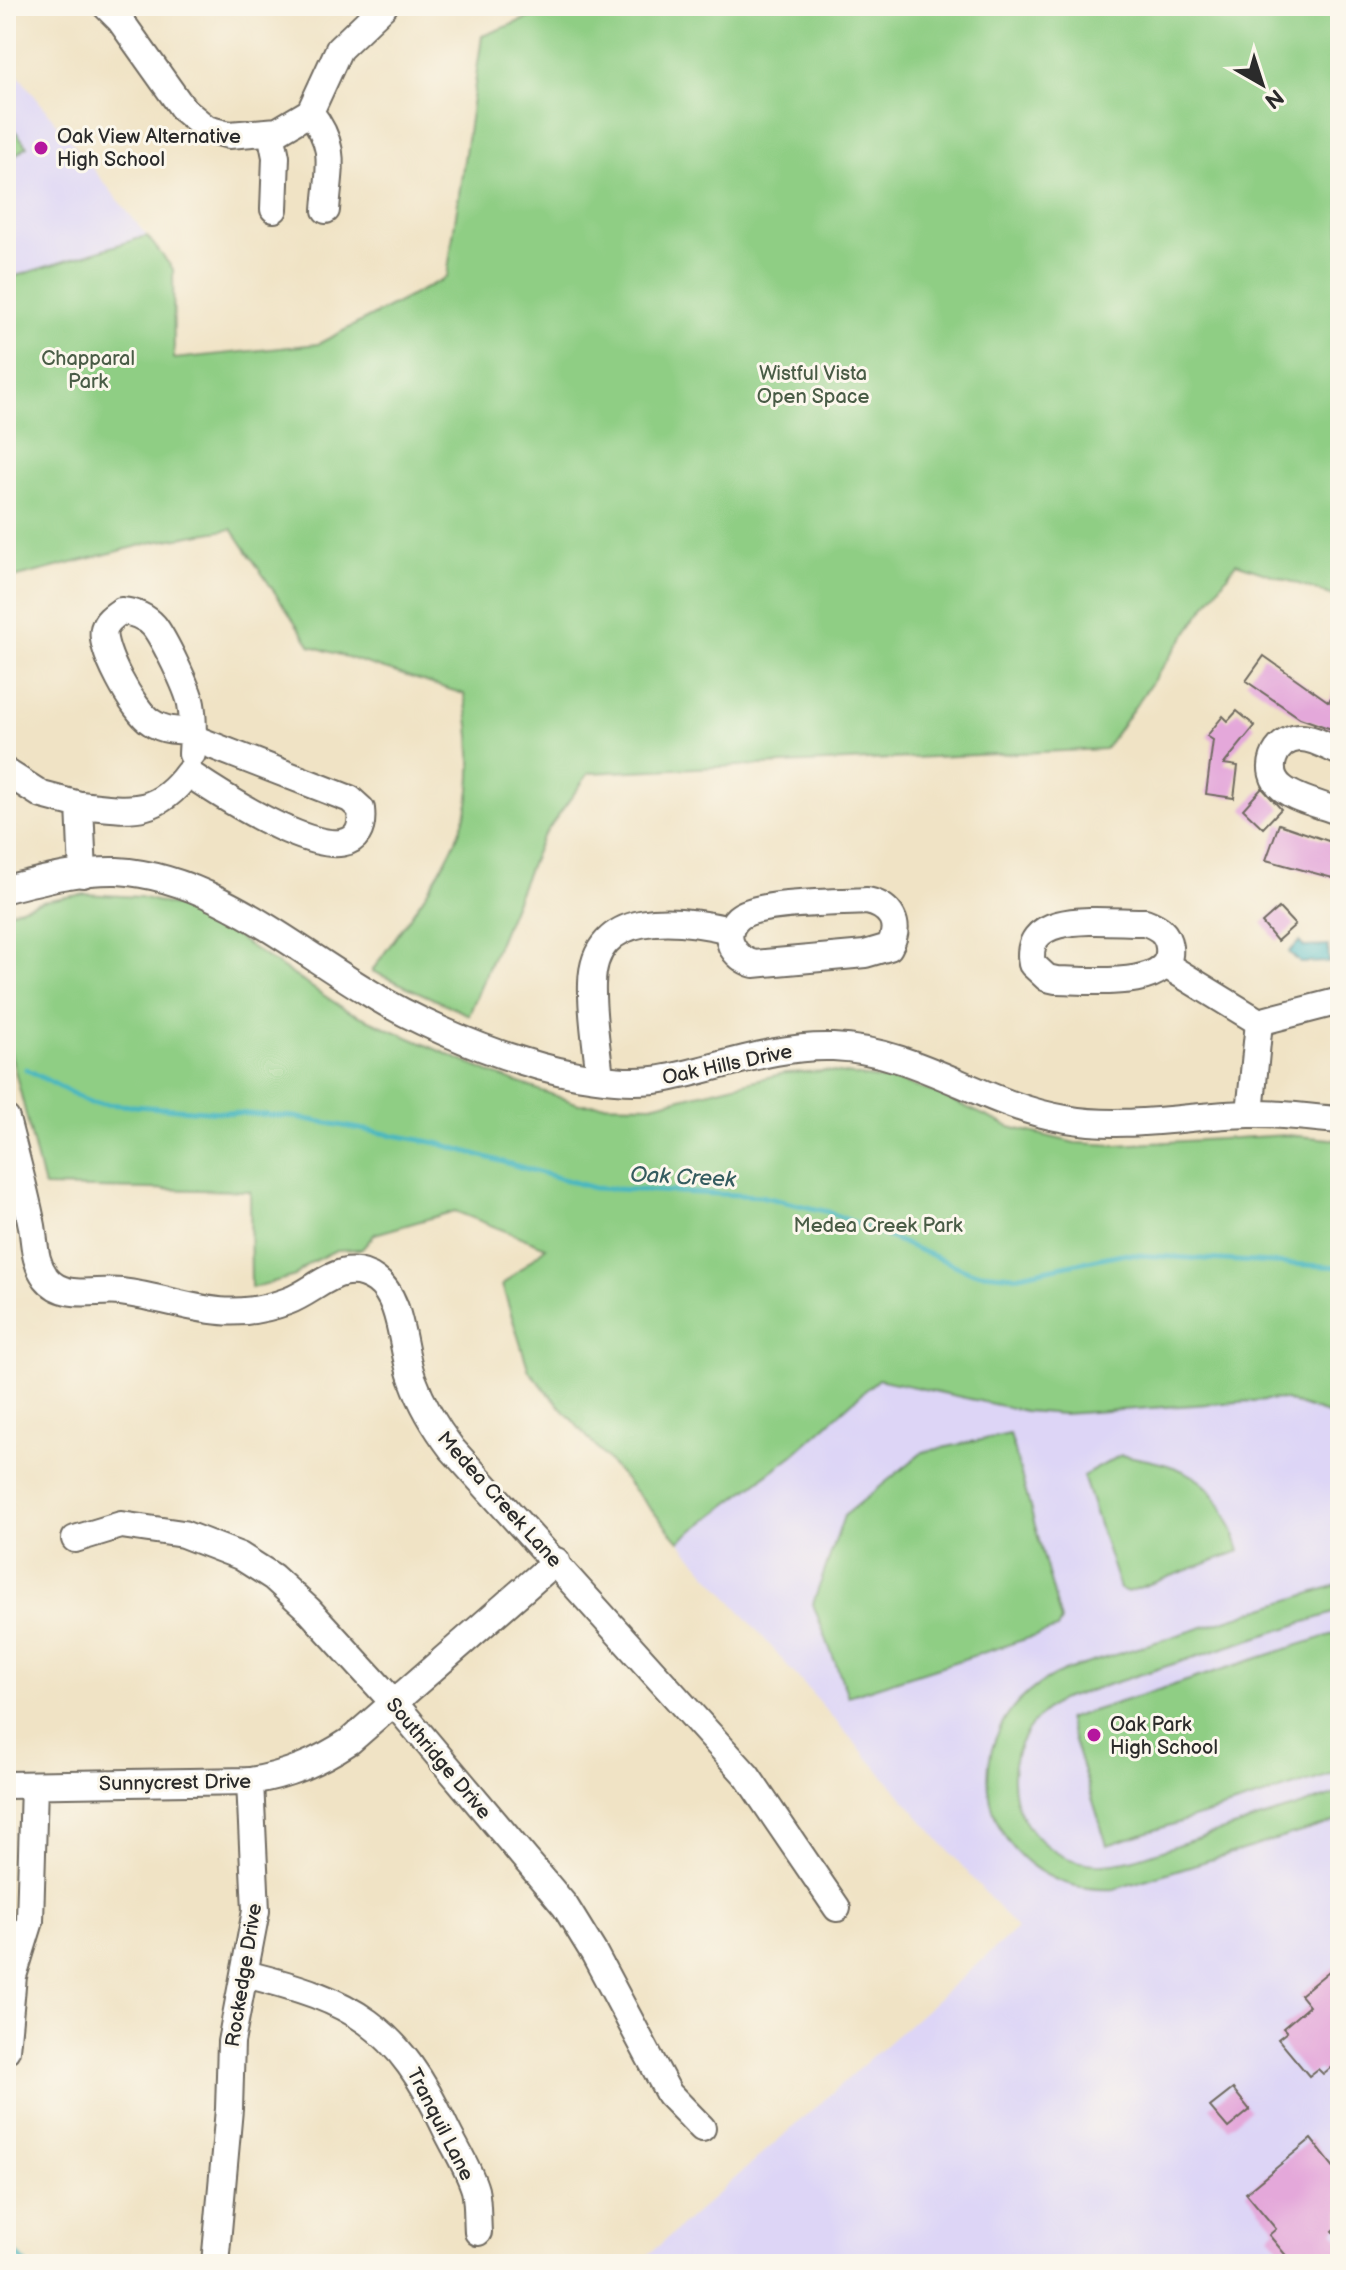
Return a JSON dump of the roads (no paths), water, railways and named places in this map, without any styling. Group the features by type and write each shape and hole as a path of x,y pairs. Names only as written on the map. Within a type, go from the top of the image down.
{"street":[{"path":"106,6 120,20 184,110 207,129 229,135 271,132 294,124 310,112 339,49 384,6"},
{"path":"310,112 327,134 330,154 326,210"},
{"path":"271,132 276,157 274,209"},
{"path":"6,772 42,795 80,805 127,809 155,805 173,793 188,773 193,734 350,799 361,809 363,826 358,836 348,844 332,846 244,811 188,773"},
{"path":"1340,752 1297,738 1286,741 1272,760 1273,775 1282,788 1340,812"},
{"path":"80,805 83,874"},
{"name":"Oak Hills Drive","path":"6,889 83,874 118,871 169,881 206,895 404,1012 518,1060 600,1078 663,1079 767,1052 833,1047 902,1058 1015,1106 1067,1120 1125,1123 1250,1113 1340,1120"},
{"path":"867,901 887,909 896,928 889,947 865,954 754,964 734,953 730,930 739,917 763,908 867,901"},
{"path":"600,1078 592,983 595,965 606,944 627,927 649,921 692,921 730,930"},
{"path":"1145,922 1158,927 1166,936 1170,950 1166,965 1147,978 1056,980 1038,972 1029,950 1037,933 1052,924 1145,922"},
{"path":"1166,965 1259,1022 1340,1001"},
{"path":"1250,1113 1259,1022"},
{"name":"Medea Creek Lane","path":"6,1119 32,1227 36,1260 47,1280 69,1292 120,1292 198,1310 232,1312 286,1302 336,1273 355,1272 373,1278 395,1302 399,1336 413,1381 434,1424 452,1449 747,1776 837,1908"},
{"name":"Southridge Drive","path":"75,1539 121,1525 183,1534 240,1556 273,1577 308,1609 394,1703 565,1906 594,1953 669,2094 702,2128"},
{"name":"Sunnycrest Drive","path":"6,1785 250,1781 282,1776 321,1760 350,1741 556,1561"},
{"name":"Rockedge Drive","path":"215,2264 229,2109 231,2042 256,1911 250,1781"},
{"path":"6,2050 13,1976 30,1921 34,1785"},
{"name":"Tranquil Lane","path":"245,1974 324,1996 364,2017 397,2046 430,2093 475,2190 478,2232"}],"water":[{"path":"1299,942 1304,947 1328,946 1329,962 1300,963 1289,952"}],"waterway":[{"name":"Oak Creek","path":"26,1069 90,1103 294,1117 437,1143 594,1188 760,1196 829,1212 971,1272 1015,1276 1121,1254 1340,1267"},
{"path":"6,2245 26,2264"}],"place":[{"name":"Oak View Alternative High School","path":"41,148"},
{"name":"Oak Park High School","path":"1094,1735"}],"park label":[{"name":"Chapparal Park","path":"88,370"},
{"name":"Wistful Vista Open Space","path":"813,384"},
{"name":"Medea Creek Park","path":"878,1225"}]}
